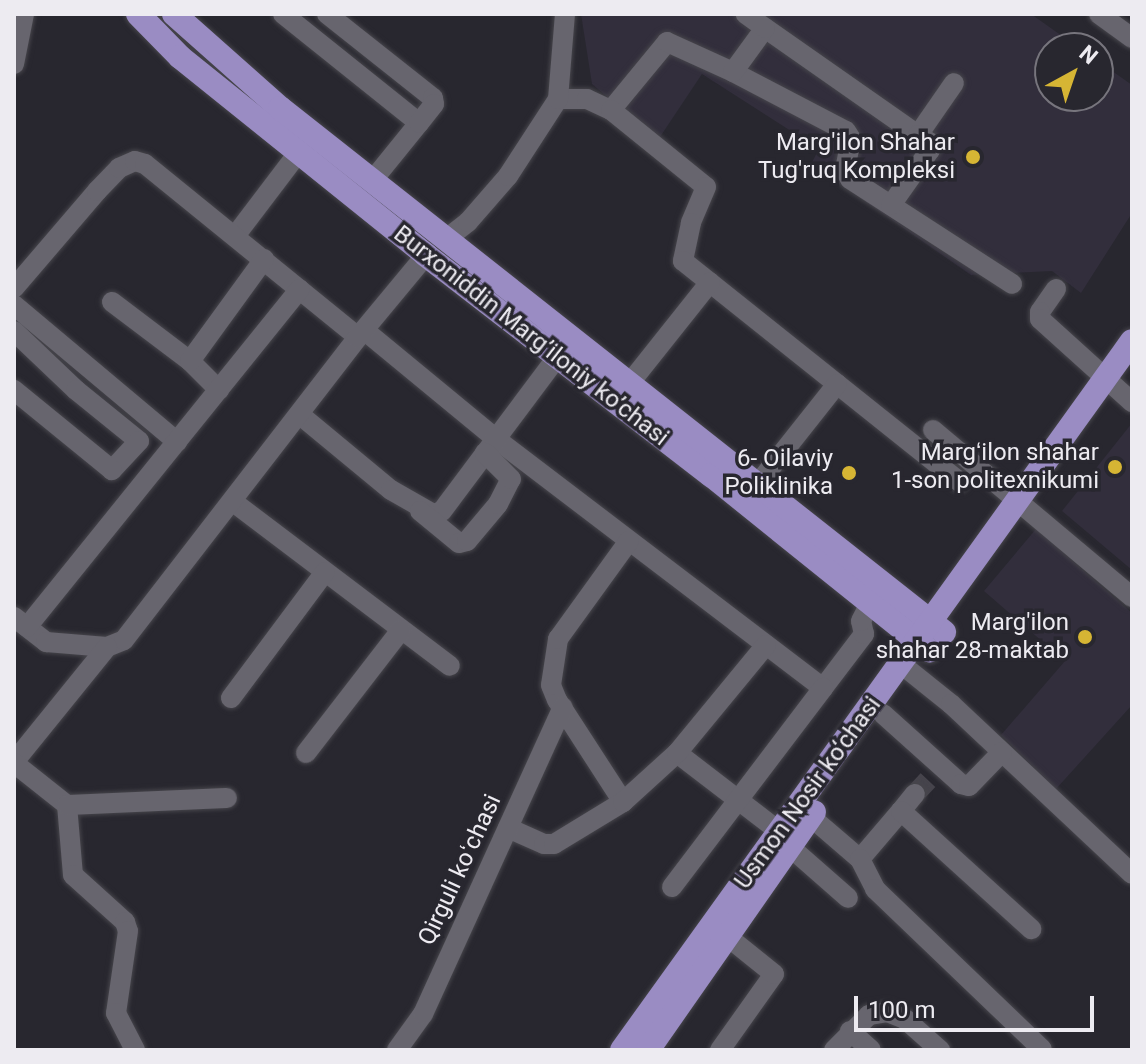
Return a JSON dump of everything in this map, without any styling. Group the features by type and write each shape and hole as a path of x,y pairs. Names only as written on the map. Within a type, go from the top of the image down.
{"main road":[{"name":"Burxoniddin Marg’iloniy ko’chasi","path":"138,14 180,57 426,255 870,603 931,637"},
{"name":"Burxoniddin Marg’iloniy ko’chasi","path":"174,14 244,78 757,485 931,637"},
{"path":"426,255 445,240"},
{"name":"Usmon Nosir ko‘chasi","path":"622,1050 785,839 931,637 969,563 1132,341"},
{"name":"Usmon Nosir ko‘chasi","path":"653,1048 728,937 785,839 811,817 883,714 907,668"}],"street":[{"path":"14,64 24,14"},
{"path":"283,14 419,123"},
{"path":"327,14 433,98 434,104 372,181"},
{"path":"445,240 468,222 508,176 558,99 565,14"},
{"path":"1099,14 1132,38"},
{"path":"748,15 929,142 930,150 891,205"},
{"path":"733,72 765,28"},
{"path":"611,110 667,42 733,72 846,131 851,139 846,174 1012,284"},
{"path":"918,135 954,83"},
{"path":"558,99 587,99 611,110 706,187 683,258 960,482"},
{"path":"235,236 298,153"},
{"path":"14,288 97,191 127,163 145,164 361,334 490,446 629,541 823,688"},
{"path":"300,289 177,442 20,622 46,642 107,647 124,640 426,255"},
{"path":"190,361 264,259"},
{"path":"629,384 710,282"},
{"path":"1056,289 1040,312 1040,319 1132,402"},
{"path":"112,302 190,361 219,390"},
{"path":"14,305 177,442"},
{"path":"14,331 76,390 139,441 112,470 14,390"},
{"path":"414,506 433,514 442,511 557,357"},
{"path":"757,485 837,384"},
{"path":"299,414 459,543 467,541 498,504 511,479 490,446"},
{"path":"933,430 1132,597"},
{"path":"232,501 450,666"},
{"path":"623,802 551,685 558,639 629,541"},
{"path":"231,698 325,572"},
{"path":"672,887 864,634 861,621 870,603"},
{"path":"306,753 401,630"},
{"path":"508,828 544,844 554,844 623,802 677,753 766,645"},
{"path":"107,647 14,762 67,805 227,798"},
{"path":"907,668 1132,874"},
{"name":"Qirguli koʻchasi","path":"397,1050 423,1014 563,707"},
{"path":"883,714 928,780 969,786 1002,752"},
{"path":"677,753 785,839 848,898"},
{"path":"860,859 928,780"},
{"path":"67,805 73,875 125,922 128,931 116,1013 135,1050"},
{"path":"901,811 1031,929"},
{"path":"811,817 860,859 875,889 1042,1049"},
{"path":"720,1050 774,974 728,937"},
{"path":"834,1050 869,1015 887,1012 905,1019 940,1050"},
{"path":"850,1031 871,1050"}],"shaded area":[{"name":"Marg'ilon Shahar Tug'ruq Kompleksi","path":"581,14 1031,14 1056,32 1034,32 1034,112 1114,112 1114,72 1132,85 1132,213 1081,293 1052,271 971,275 811,164 819,149 702,74 658,140 592,84"},
{"name":"Margʻilon shahar 1-son politexnikumi","path":"1132,423 1132,570 1062,511"},
{"name":"Marg'ilon shahar 28-maktab","path":"1036,529 1132,613 1132,705 1056,789 1001,735 1065,661 984,591"}],"tunnel":[{"path":"915,794 928,780"}],"place":[{"name":"Marg'ilon Shahar Tug'ruq Kompleksi","path":"973,157"},
{"name":"Margʻilon shahar 1-son politexnikumi","path":"1115,467"},
{"name":"6- Oilaviy Poliklinika","path":"849,473"},
{"name":"Marg'ilon shahar 28-maktab","path":"1085,637"}]}
